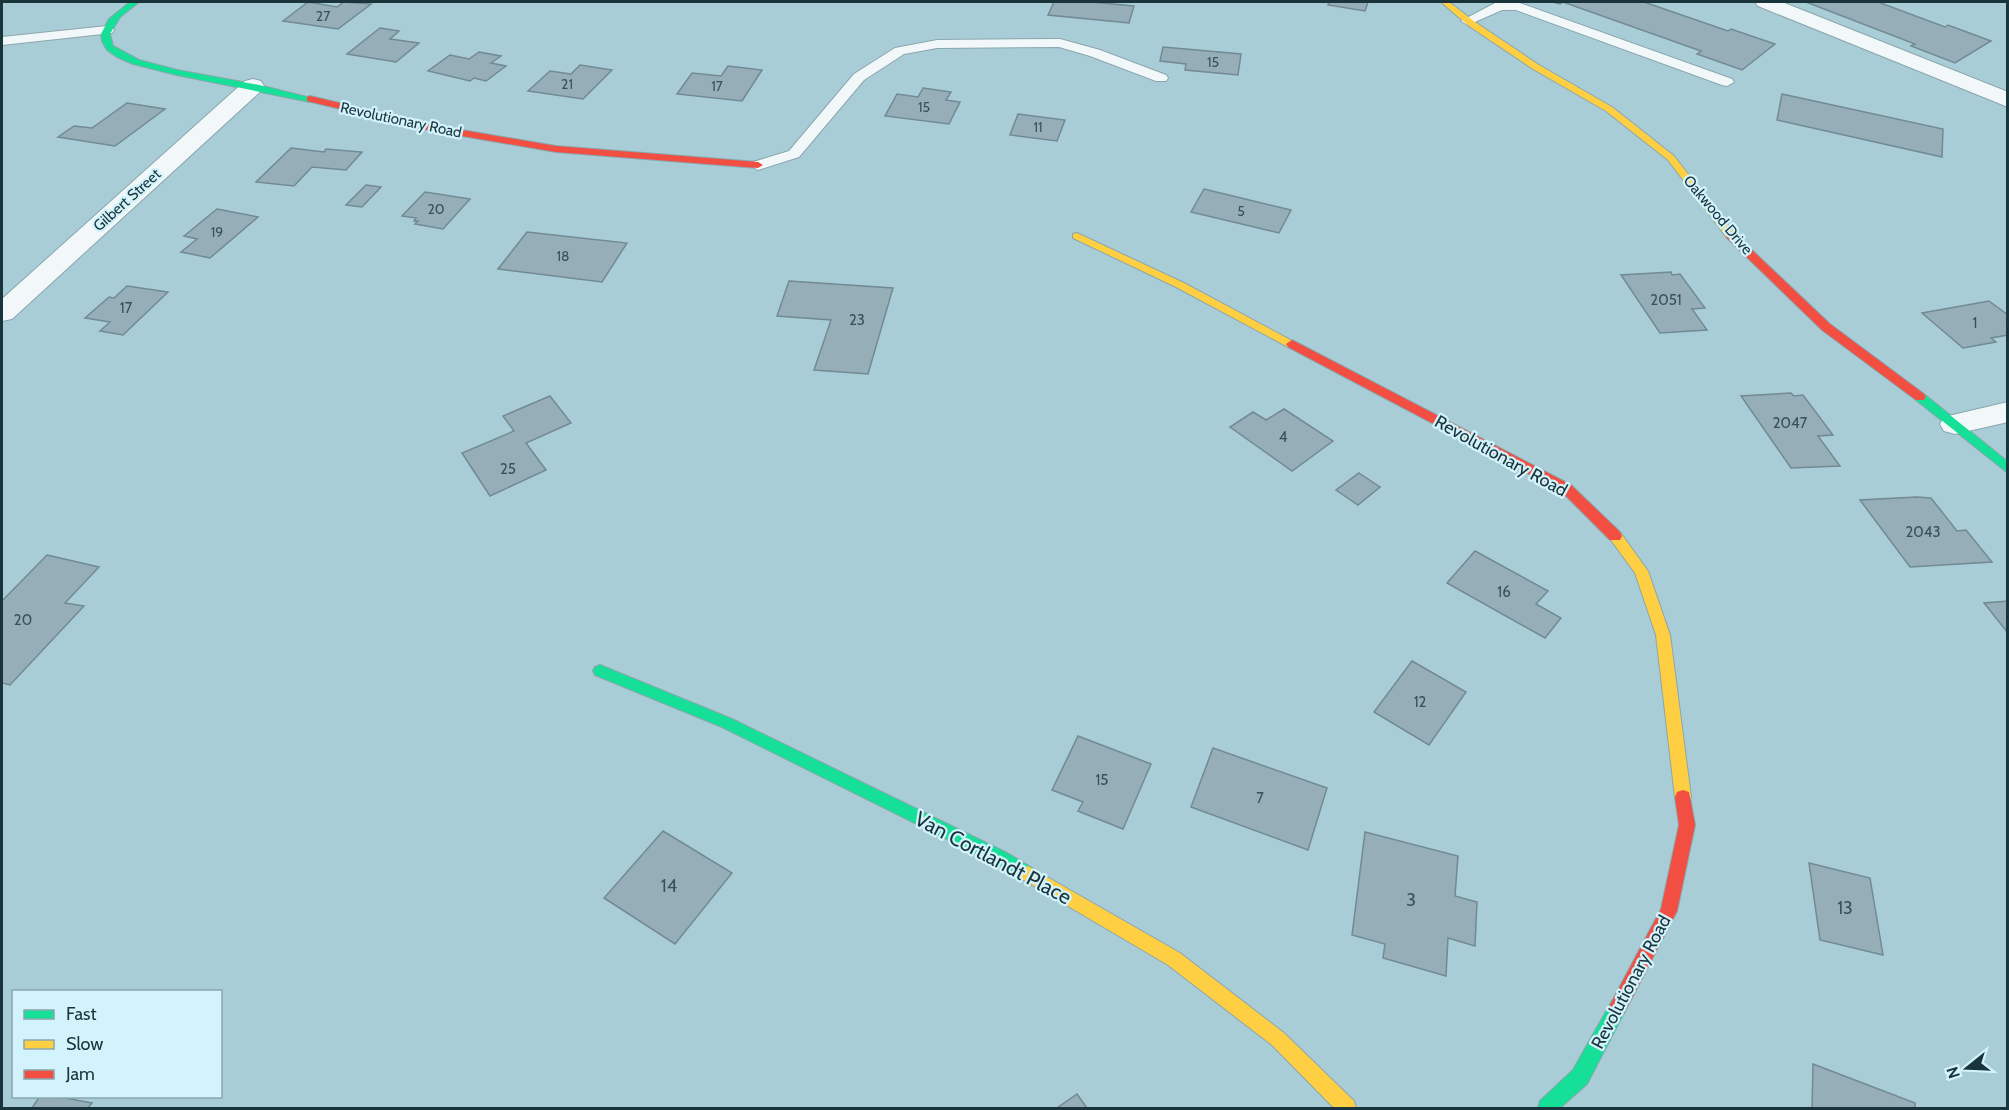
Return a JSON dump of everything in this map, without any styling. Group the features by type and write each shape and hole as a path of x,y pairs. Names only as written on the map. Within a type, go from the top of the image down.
{"street":[{"path":"107,30 108,25 126,7 135,2"},
{"name":"Oakwood Drive","path":"1445,2 1468,21 1536,67 1609,109 1671,158 1736,243 1826,327 1955,424 2007,469"},
{"path":"1765,2 2007,100"},
{"name":"Revolutionary Road","path":"107,30 106,38 110,48 124,57 154,67 253,86 433,128 556,149 758,165"},
{"name":"Gilbert Street","path":"2,314 253,86"},
{"name":"Revolutionary Road","path":"1077,236 1180,285 1566,488 1610,529 1641,572 1663,635 1687,825 1669,911 1580,1077 1547,1108"},
{"path":"1955,424 2007,412"},
{"name":"Van Cortlandt Place","path":"600,671 727,723 1001,858 1174,959 1278,1039 1347,1108"}],"lane":[{"path":"1468,21 1500,6 1517,6 1726,82"},
{"path":"2,41 107,30"},
{"path":"758,165 794,154 859,77 900,51 937,44 1060,43 1095,53 1161,78"}],"building":[{"path":"308,2 337,7 344,2 371,4 338,29 283,21"},
{"path":"1054,2 1091,2 1134,6 1129,23 1048,15"},
{"path":"1329,2 1368,2 1365,11 1328,5"},
{"path":"1563,2 1644,2 1728,31 1731,29 1775,44 1742,70 1697,54 1701,51"},
{"path":"1806,2 1878,2 1991,41 1955,63 1911,46 1915,44"},
{"path":"380,28 399,31 390,39 419,43 396,62 347,54"},
{"path":"1163,47 1241,54 1238,75 1185,70 1186,64 1160,61"},
{"path":"479,52 501,56 491,63 506,66 486,81 474,78 470,81 428,71 450,55 469,59"},
{"path":"580,65 612,70 583,99 528,91 550,71 571,74"},
{"path":"728,66 762,70 742,101 677,94 692,73 721,76"},
{"path":"923,88 951,92 946,100 960,102 949,124 885,116 897,94 918,97"},
{"path":"1782,94 1943,129 1942,157 1777,120"},
{"path":"127,103 165,109 115,146 58,137 74,126 92,128"},
{"path":"1018,114 1065,120 1057,141 1010,135"},
{"path":"291,148 324,152 326,149 362,152 346,170 312,167 294,186 256,182"},
{"path":"366,185 381,187 362,207 346,205"},
{"path":"1204,189 1291,210 1279,233 1191,212"},
{"path":"425,192 470,199 443,229 415,224 418,221 414,221 416,218 402,216"},
{"path":"217,209 258,217 210,258 181,252 197,239 184,236"},
{"path":"527,232 627,243 602,282 498,269"},
{"path":"1671,272 1672,275 1680,274 1705,308 1692,309 1707,330 1660,333 1621,275"},
{"path":"789,281 893,288 868,374 814,370 831,320 777,316"},
{"path":"127,286 168,292 123,335 100,331 110,322 85,318 109,297 114,298"},
{"path":"1989,301 2008,315 2008,335 1991,338 1996,342 1963,348 1922,313"},
{"path":"1791,393 1794,396 1803,395 1833,435 1818,436 1840,466 1791,468 1741,396"},
{"path":"550,396 571,423 526,443 546,470 490,496 462,453 514,431 503,416"},
{"path":"1284,409 1333,441 1292,471 1230,427 1253,412 1266,420"},
{"path":"1359,473 1380,487 1358,505 1336,490"},
{"path":"1931,498 1957,531 1966,530 1992,562 1910,567 1860,500"},
{"path":"1475,551 1548,591 1536,604 1561,618 1545,638 1447,583"},
{"path":"47,555 99,567 65,603 84,606 10,685 2,683 2,601"},
{"path":"2008,601 2008,633 1984,603"},
{"path":"1412,661 1466,692 1429,745 1374,712"},
{"path":"1078,736 1151,764 1123,829 1078,811 1083,802 1052,790"},
{"path":"1213,748 1327,788 1308,850 1191,807"},
{"path":"663,831 732,873 675,944 604,898"},
{"path":"1365,832 1458,856 1455,896 1477,902 1475,946 1448,938 1446,976 1383,958 1385,944 1352,935"},
{"path":"1809,863 1870,878 1883,955 1820,940"},
{"path":"1813,1064 1915,1103 1915,1108 1812,1108"},
{"path":"1077,1094 1087,1108 1057,1108"},
{"path":"39,1098 66,1098 92,1103 88,1108 32,1108"}],"traffic: fast":[{"path":"135,2 117,15 106,34 106,41 110,48 120,55 155,68 310,99"},
{"path":"1920,397 2008,469"},
{"path":"600,671 727,723 1001,858 1028,874"},
{"path":"1547,1108 1580,1077 1618,1007"}],"traffic: slow":[{"path":"1445,2 1472,24 1536,67 1609,109 1671,158 1731,236"},
{"path":"1077,236 1180,285 1292,344"},
{"path":"1615,536 1641,571 1663,635 1683,797"},
{"path":"1028,874 1174,959 1278,1039 1347,1108"}],"traffic: jam":[{"path":"310,99 433,128 556,149 758,165"},
{"path":"1731,236 1826,327 1920,397"},
{"path":"1292,344 1566,488 1615,536"},
{"path":"1618,1007 1669,911 1687,825 1683,797"}]}
